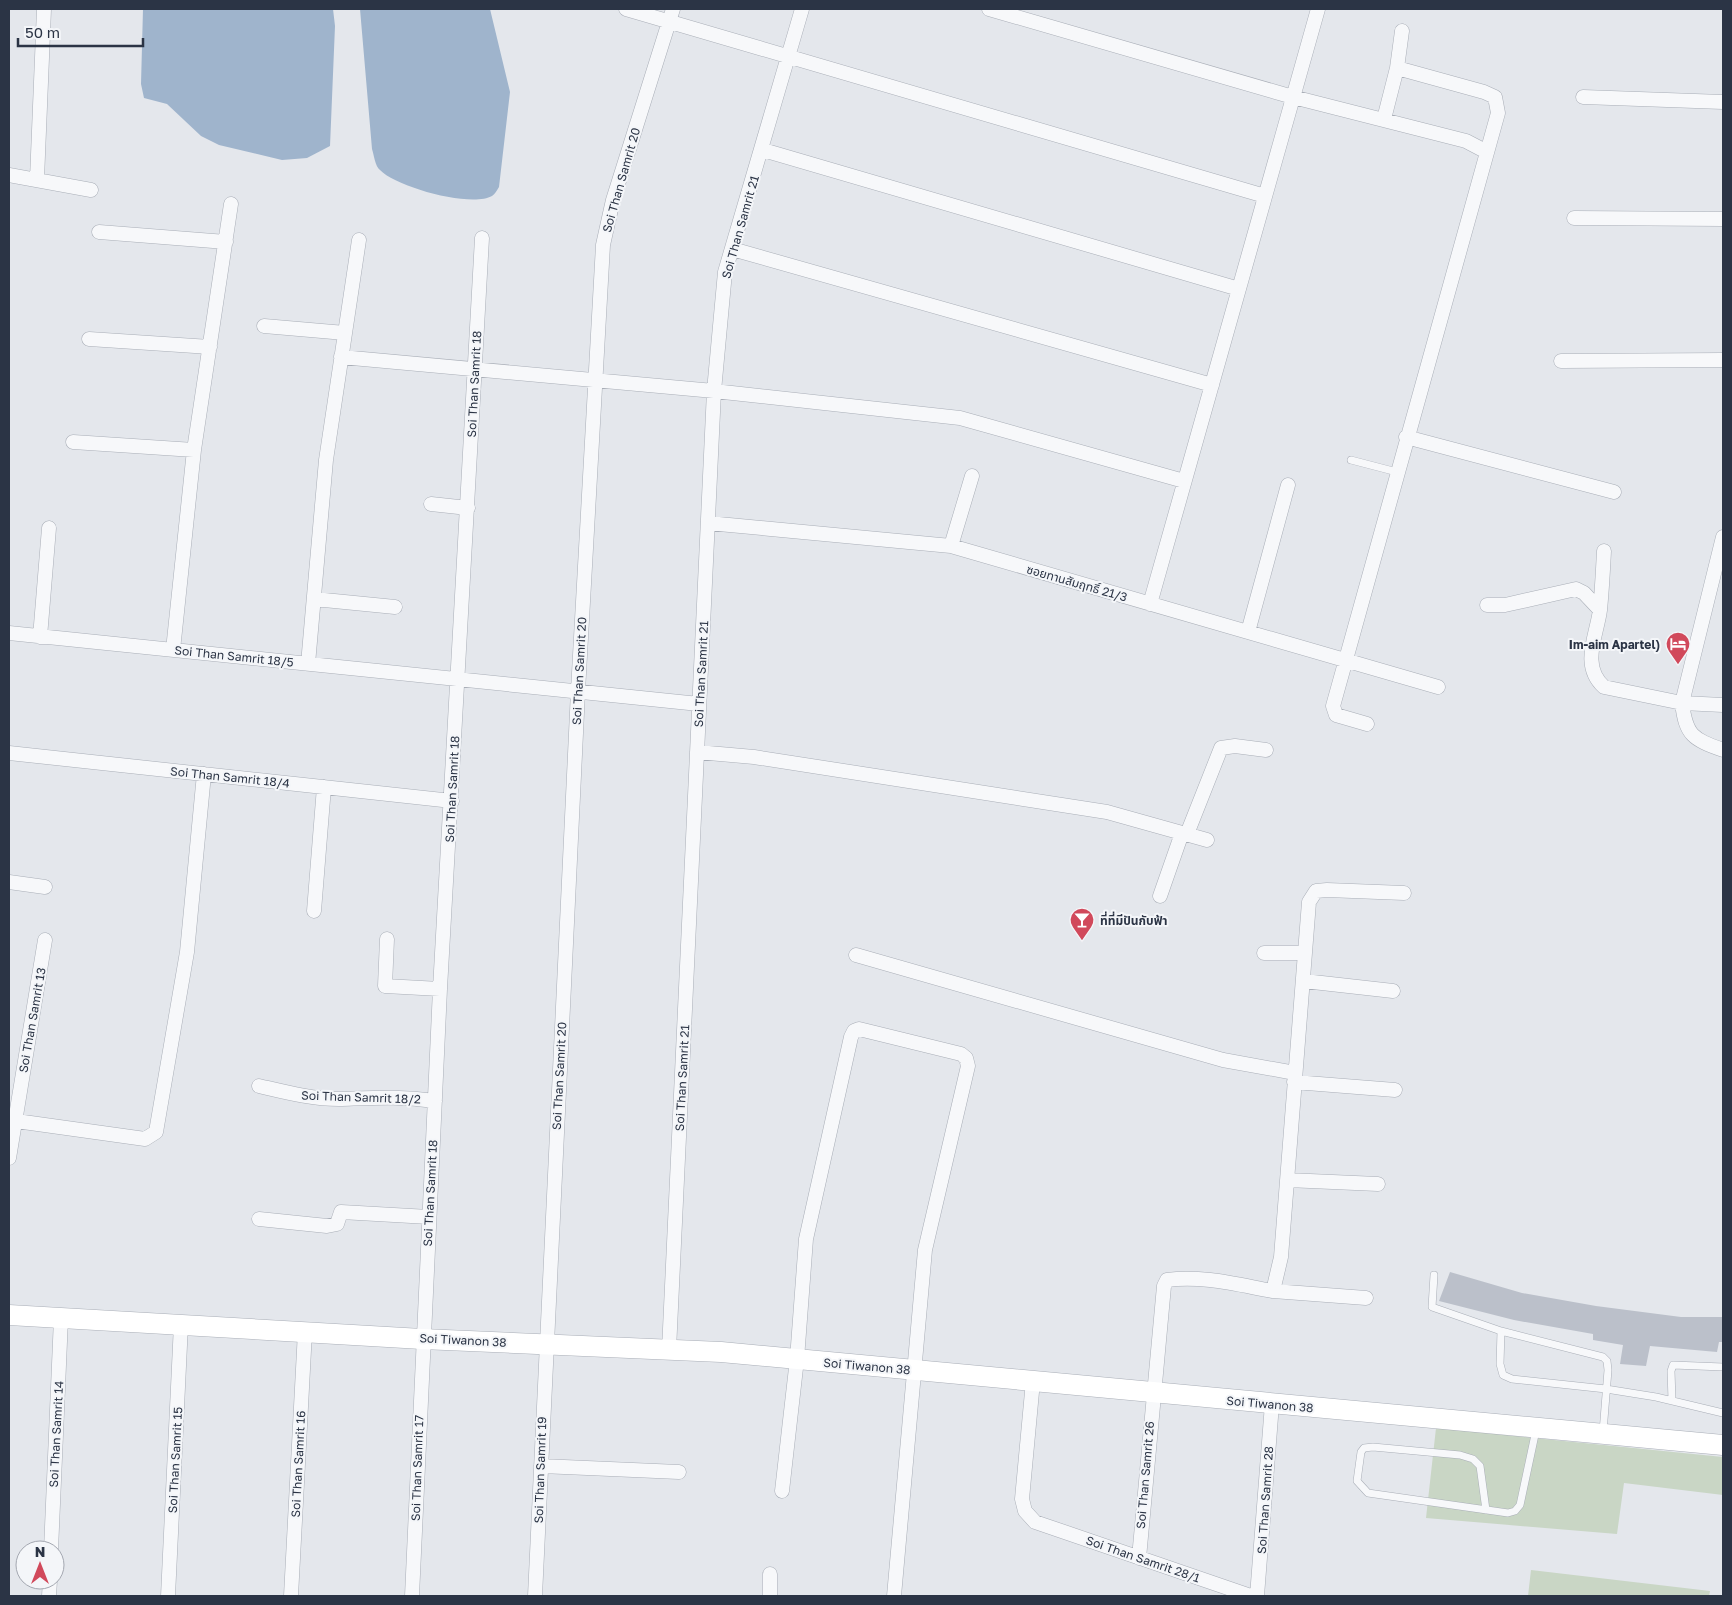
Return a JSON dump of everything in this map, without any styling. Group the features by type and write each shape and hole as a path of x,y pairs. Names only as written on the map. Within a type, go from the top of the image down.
{"street":[{"path":"37,179 44,9"},
{"path":"626,9 671,14 789,56 1265,196"},
{"name":"Soi Than Samrit 21","path":"669,1350 714,391 722,295 725,272 802,9"},
{"path":"988,9 1293,98 1384,118 1466,141 1487,152"},
{"path":"1150,604 1318,9"},
{"name":"Soi Than Samrit 20","path":"546,1344 594,379 603,245 613,200 671,14"},
{"path":"1384,118 1397,68 1402,31"},
{"path":"1367,724 1336,715 1334,711 1346,659 1406,437 1498,113 1495,97 1484,92 1397,68"},
{"path":"1582,98 1723,102"},
{"path":"762,150 1239,290"},
{"path":"9,174 91,190"},
{"path":"172,650 194,450 231,204"},
{"path":"1574,218 1723,219"},
{"path":"100,232 226,242"},
{"name":"Soi Than Samrit 18","path":"422,1339 482,238"},
{"path":"308,664 326,460 359,240"},
{"path":"732,249 1212,385"},
{"path":"264,326 345,333"},
{"path":"90,339 210,346"},
{"path":"341,357 594,379 960,418 1184,481"},
{"path":"1561,361 1723,360"},
{"path":"1406,437 1614,492"},
{"path":"74,442 194,450"},
{"path":"951,546 972,476"},
{"path":"1248,632 1288,485"},
{"path":"431,504 468,508"},
{"name":"ซอยทานสัมฤทธิ์ 21/3","path":"708,523 951,546 1438,687"},
{"path":"40,636 49,528"},
{"path":"1723,537 1717,584 1682,703 1688,730 1696,738 1723,750"},
{"path":"1604,551 1600,610 1591,645 1592,664 1597,680 1604,687 1682,703 1723,705"},
{"path":"1487,605 1505,605 1576,589 1584,592 1600,610"},
{"path":"314,599 395,607"},
{"name":"Soi Than Samrit 18/5","path":"9,633 699,704"},
{"path":"1160,896 1221,748 1234,746 1266,750"},
{"path":"697,752 754,757 1106,812 1207,840"},
{"name":"Soi Than Samrit 18/4","path":"9,753 452,800"},
{"path":"12,1121 146,1139 156,1132 187,952 204,774"},
{"path":"314,911 324,787"},
{"path":"9,882 45,887"},
{"path":"1366,1298 1273,1291 1281,1257 1304,981 1304,953 1309,902 1316,891 1404,893"},
{"path":"387,939 385,986 440,989"},
{"name":"Soi Than Samrit 13","path":"9,1158 12,1121 45,940"},
{"path":"1264,953 1304,953"},
{"path":"856,955 1223,1060 1295,1077 1395,1090"},
{"path":"1304,981 1393,991"},
{"path":"782,1491 797,1359 806,1239 851,1037 854,1031 859,1029 961,1054 966,1058 968,1066 926,1250 913,1370 894,1596"},
{"name":"Soi Than Samrit 18/2","path":"259,1086 309,1096 338,1099 404,1096 435,1100"},
{"path":"1287,1180 1378,1184"},
{"path":"259,1219 326,1226 336,1224 341,1212 429,1217"},
{"name":"Soi Than Samrit 26","path":"1139,1558 1152,1392 1164,1286 1167,1280 1222,1282 1273,1291"},
{"name":"Soi Tiwanon 38","path":"9,1315 422,1339 669,1350 797,1359 1723,1445"},
{"name":"Soi Than Samrit 14","path":"51,1540 61,1318"},
{"name":"Soi Than Samrit 15","path":"168,1596 182,1324"},
{"name":"Soi Than Samrit 16","path":"291,1596 305,1331"},
{"name":"Soi Than Samrit 17","path":"412,1596 422,1339"},
{"name":"Soi Than Samrit 19","path":"535,1596 546,1344"},
{"name":"Soi Than Samrit 28/1","path":"1033,1381 1022,1500 1025,1510 1034,1522 1251,1596"},
{"name":"Soi Than Samrit 28","path":"1257,1596 1272,1404"},
{"path":"541,1466 679,1472"},
{"path":"770,1574 770,1596"}],"lane":[{"path":"1351,460 1397,472"},
{"path":"1434,1275 1432,1305 1434,1308 1501,1331 1603,1356 1607,1361 1608,1370 1603,1434"},
{"path":"1501,1331 1500,1364 1503,1375 1524,1381 1606,1389 1672,1400 1723,1413"},
{"path":"1672,1400 1670,1371 1674,1364 1723,1367"},
{"path":"1486,1510 1480,1466 1473,1459 1460,1455 1373,1447 1364,1448 1361,1452 1357,1481 1368,1493 1486,1510 1508,1513 1515,1511 1520,1505 1536,1428"}],"green space":[{"path":"1436,1428 1723,1457 1723,1495 1624,1483 1617,1534 1426,1518"},
{"path":"1531,1570 1710,1591 1709,1596 1528,1596"}],"water":[{"path":"143,9 333,9 335,26 330,146 307,158 282,160 219,145 201,136 167,104 144,98 141,84"},
{"path":"360,9 490,9 510,92 499,187 492,196 482,199 468,199 434,194 401,183 378,168 372,149"}],"building":[{"path":"1450,1272 1522,1293 1596,1306 1681,1317 1723,1317 1723,1342 1719,1342 1717,1352 1650,1346 1646,1366 1620,1364 1623,1345 1593,1340 1593,1334 1514,1320 1439,1301"}],"place":[{"name":"Im-aim Apartel)","path":"1678,665"},
{"name":"ที่ที่มีปันกับฟ้า","path":"1082,941"}]}
